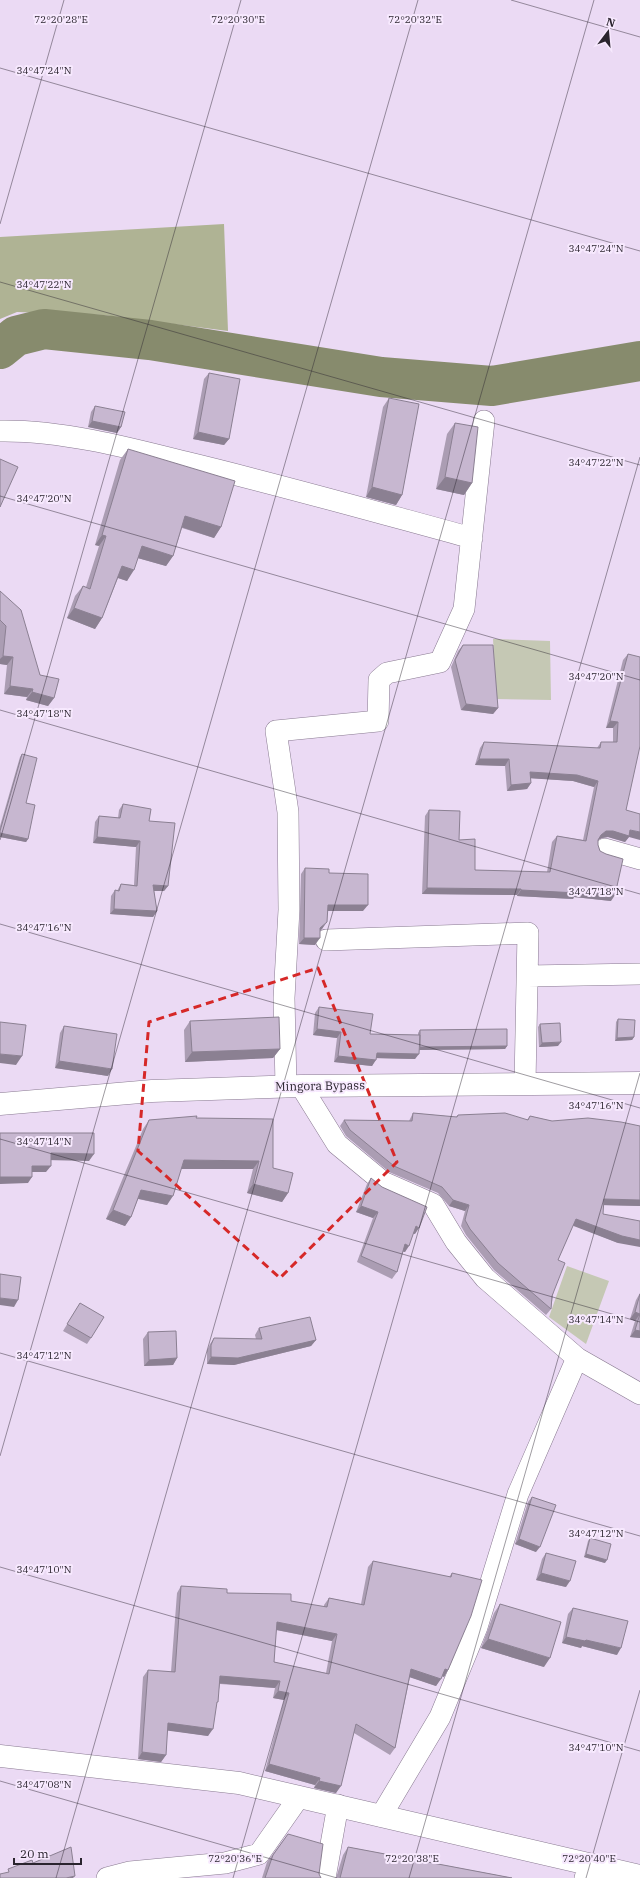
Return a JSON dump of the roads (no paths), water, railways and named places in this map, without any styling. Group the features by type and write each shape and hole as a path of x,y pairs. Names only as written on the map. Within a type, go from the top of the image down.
{"main road":[{"name":"Mingora Bypass","path":"0,1104 152,1091 293,1086 640,1083"},
{"path":"0,1756 239,1783 338,1805 593,1872 640,1876"}],"street":[{"path":"484,421 464,609 440,662 387,673 379,680 378,721 276,731 288,812 289,910 284,998 293,1086 337,1144 383,1182 433,1204 456,1242 485,1278 577,1358 640,1394"},
{"path":"0,431 30,430 133,449 247,477 472,538"},
{"path":"605,849 640,860"},
{"path":"326,940 528,933 525,1084"},
{"path":"528,976 640,974"},
{"path":"381,1816 440,1717 477,1627 518,1494 577,1358"},
{"path":"107,1878 130,1872 225,1863 259,1854 299,1797"},
{"path":"325,1878 338,1805"}],"waterway":[{"path":"0,349 16,336 44,329 150,340 381,377 492,386 640,361"}]}
